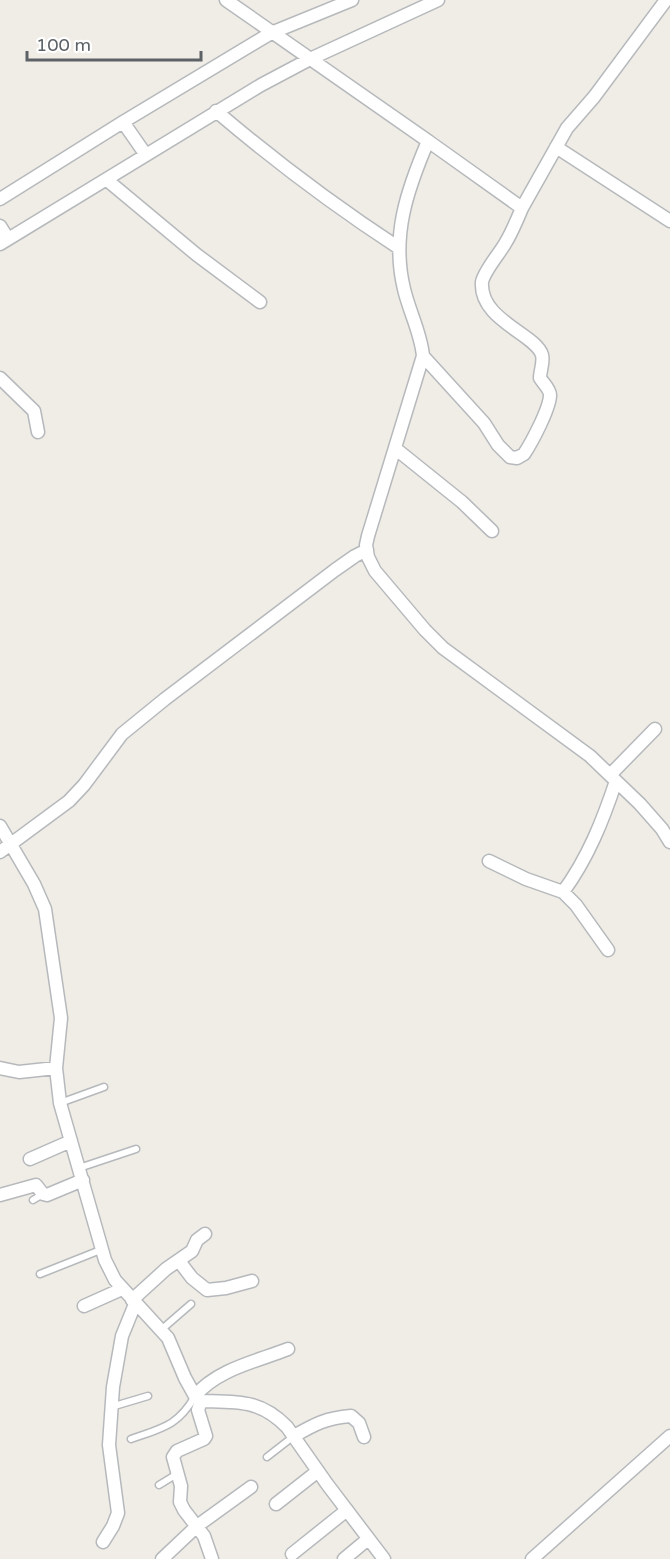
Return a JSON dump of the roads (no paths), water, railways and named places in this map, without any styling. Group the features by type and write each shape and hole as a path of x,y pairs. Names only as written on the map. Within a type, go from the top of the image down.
{"street":[{"path":"226,0 522,208"},
{"path":"0,199 275,35 352,0"},
{"path":"0,226 4,241 107,180 216,111 309,59 438,0"},
{"path":"423,356 484,423 508,455 517,458 524,454 549,397 549,391 540,378 542,357 537,347 506,324 487,303 482,283 484,275 508,240 522,208 567,128 594,97 666,0"},
{"path":"216,111 274,161 326,200 399,248"},
{"path":"126,125 146,155"},
{"path":"428,141 406,196 399,248 399,267 404,290 423,356 369,536 367,550 370,564 387,588 443,648 564,736 640,804 670,842"},
{"path":"556,147 670,221"},
{"path":"107,180 197,255 260,302"},
{"path":"0,378 34,411 38,432"},
{"path":"396,449 462,502 492,531"},
{"path":"0,852 69,801 84,785 122,734 156,706 350,559 367,550"},
{"path":"563,892 589,851 613,778 655,729"},
{"path":"0,826 34,884 45,909 61,1018 56,1068 60,1103 110,1272 161,1330 174,1349 185,1378 198,1398"},
{"path":"489,861 526,879 563,892 576,905 608,950"},
{"path":"1,1070 19,1072 56,1068"},
{"path":"30,1159 71,1141"},
{"path":"0,1195 36,1185 38,1197 82,1180"},
{"path":"103,1542 118,1513 109,1445 110,1407 122,1336 134,1302 166,1269 192,1251 197,1240 205,1234"},
{"path":"179,1261 192,1278 207,1290 252,1281"},
{"path":"84,1306 122,1288"},
{"path":"212,1559 204,1536 180,1502 181,1486 173,1458 174,1453 206,1436 198,1410 198,1398 203,1386 216,1378 288,1349"},
{"path":"198,1398 256,1405 279,1419 294,1436 379,1557"},
{"path":"294,1436 329,1418 351,1416 359,1423 364,1437"},
{"path":"532,1559 670,1436"},
{"path":"276,1504 318,1471"},
{"path":"162,1559 197,1526 251,1487"},
{"path":"292,1554 346,1510"},
{"path":"344,1559 368,1539"}],"lane":[{"path":"60,1103 104,1087"},
{"path":"79,1168 136,1149"},
{"path":"39,1274 103,1249"},
{"path":"161,1330 192,1304"},
{"path":"110,1407 148,1396"},
{"path":"131,1438 172,1424 198,1398"},
{"path":"267,1457 294,1436"},
{"path":"159,1485 177,1474"}]}
